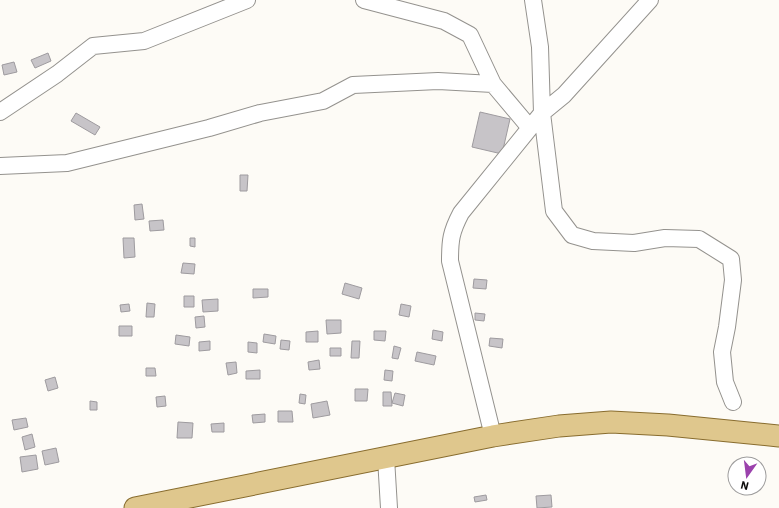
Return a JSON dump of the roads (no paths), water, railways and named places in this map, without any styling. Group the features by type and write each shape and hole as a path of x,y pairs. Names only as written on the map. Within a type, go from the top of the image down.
{"main road":[{"path":"135,508 493,436 559,426 611,422 668,425 779,436"}],"street":[{"path":"0,112 57,74 93,46 144,41 247,0"},
{"path":"364,0 444,21 470,35 494,84 530,128"},
{"path":"533,0 540,47 542,113 550,168 554,211 572,235 593,241 634,243 665,238 699,239 730,259 733,280 722,352 725,382 733,402"},
{"path":"493,436 450,261 450,242 453,228 461,213 542,113 564,95 650,0"},
{"path":"0,166 67,163 210,128 260,113 323,101 353,85 438,81 494,84"},
{"path":"386,458 390,508"}]}
